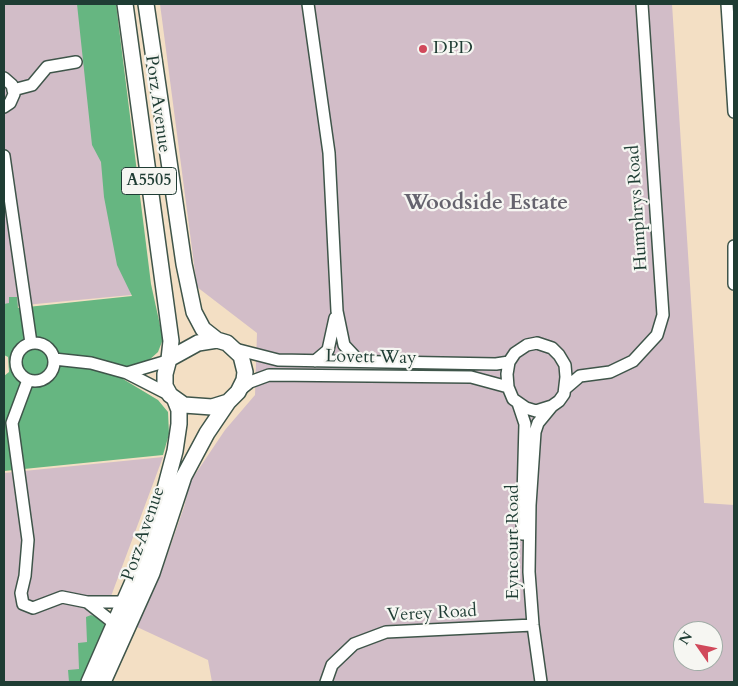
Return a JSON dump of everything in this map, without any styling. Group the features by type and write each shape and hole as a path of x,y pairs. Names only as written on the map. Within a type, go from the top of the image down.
{"main road":[{"name":"Porz Avenue","path":"125,4 171,341 168,360"},
{"name":"Porz Avenue","path":"146,4 187,279 194,312 202,329 217,340"},
{"path":"168,360 198,343 217,340"},
{"name":"A5505","path":"217,340 227,343 235,349"},
{"path":"172,397 184,405 212,407 233,397 245,372 241,356 235,349"},
{"name":"A5505","path":"168,360 164,374 166,386 172,397"},
{"name":"Porz Avenue","path":"88,682 152,538 165,493 179,424 179,410 172,397"},
{"name":"Porz Avenue","path":"103,682 152,573 184,476 207,433 233,397"}],"street":[{"path":"308,4 329,154 337,311 344,345 359,361"},
{"name":"Humphrys Road","path":"566,388 580,376 619,369 633,361 657,335 662,315 642,4"},
{"path":"727,4 734,112"},
{"path":"14,90 32,85 46,68 76,62"},
{"path":"4,78 14,90"},
{"path":"4,107 12,99 14,90"},
{"path":"4,156 31,343"},
{"path":"734,246 734,284"},
{"path":"315,361 328,350 337,311"},
{"path":"31,343 43,345 48,349 54,360 51,372 47,377 35,382 28,380 19,372 16,361 21,350 31,343"},
{"path":"562,359 565,366 566,388 559,401 552,406 536,411 518,403 508,387 507,374 509,362 518,350 532,344 542,344 552,348 562,359 575,368 596,374"},
{"name":"Lovett Way","path":"235,349 278,360 496,364 509,362"},
{"path":"54,360 92,363 127,374 172,397"},
{"path":"127,374 168,360"},
{"name":"Lovett Way","path":"233,397 250,382 269,375 471,377 508,387"},
{"path":"28,380 12,423 28,540 25,576 21,593 23,604 33,608 62,597 87,602 125,602"},
{"name":"Eyncourt Road","path":"518,403 525,424 522,507 533,682"},
{"name":"Eyncourt Road","path":"541,682 529,626 533,445 538,423 552,406"},
{"path":"87,602 115,624"},
{"name":"Verey Road","path":"326,682 332,664 354,644 386,632 529,626"}],"shaded area":[{"path":"4,4 89,4 131,295 4,307"},
{"path":"160,4 672,4 704,503 734,505 734,682 212,682 208,660 137,627 160,576 184,507 190,482 225,430 255,395 257,333 197,287"},
{"path":"163,457 79,682 4,682 4,473"}],"green space":[{"path":"77,4 116,4 151,284 163,339 158,352 148,361 129,366 123,379 158,400 168,412 169,434 163,455 4,471 4,376 9,372 8,357 4,355 4,304 9,303 9,297 17,297 18,308 132,296 117,265 104,197 101,162 92,145"},
{"path":"91,615 103,620 105,629 81,682 69,682 68,670 79,669 78,643 87,642 86,617"}],"place":[{"name":"DPD","path":"423,49"}],"district":[{"name":"Woodside Estate","path":"486,204"}]}
